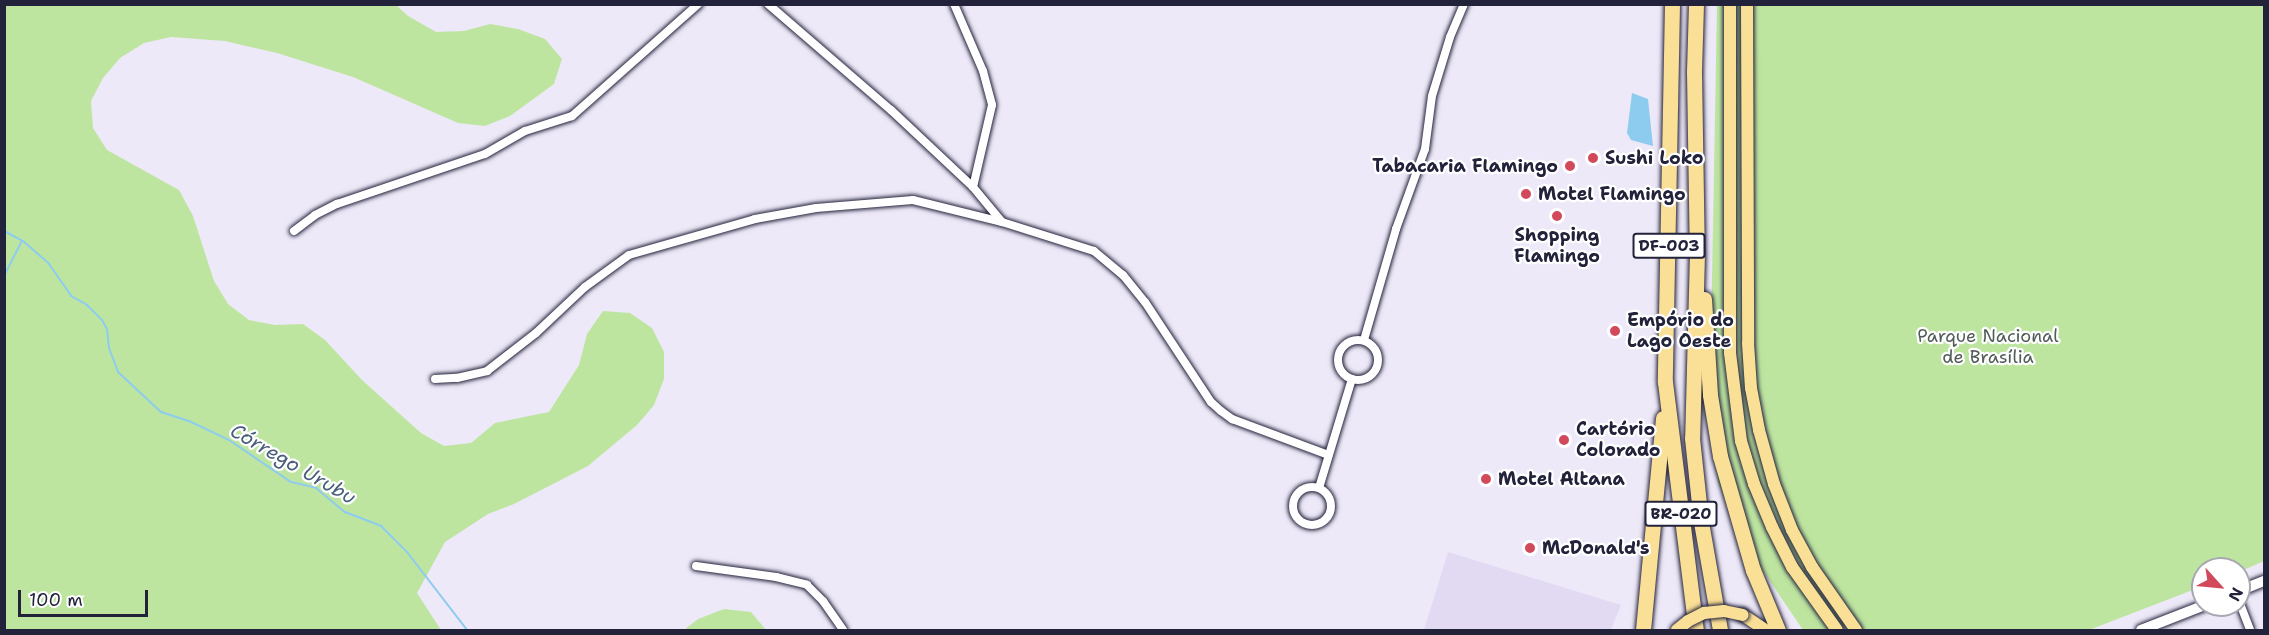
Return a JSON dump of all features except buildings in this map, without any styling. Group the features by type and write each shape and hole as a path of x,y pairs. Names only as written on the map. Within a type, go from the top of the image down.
{"highway":[{"name":"DF-003","path":"1665,398 1672,4"},
{"name":"DF-003","path":"1696,4 1694,72 1697,253"},
{"path":"1697,253 1705,309 1712,418 1753,570 1778,630"},
{"name":"BR-020","path":"1697,253 1692,438 1701,522 1720,630"},
{"path":"1643,630 1665,398"},
{"name":"BR-020","path":"1665,398 1696,630"}],"main road":[{"path":"1730,4 1730,353 1741,441 1754,484 1792,567 1837,630"},
{"path":"1747,4 1748,343 1753,398 1774,484 1792,530 1812,567 1856,630"},
{"path":"2141,630 2191,610"},
{"path":"1677,630 1688,621 1704,614 1724,611 1744,618 1765,630"},
{"path":"1686,630 1712,617 1744,618 1758,630"}],"street":[{"path":"294,231 315,215 337,204 485,154 525,131 572,116 698,4"},
{"path":"768,4 891,110 973,187 1002,222"},
{"path":"954,4 983,71 992,105 973,187"},
{"path":"1364,340 1396,229 1425,149 1432,96 1450,38 1464,4"},
{"path":"435,379 457,378 487,371 536,333 611,265 648,248 754,219 791,212 895,201 924,201 1073,243 1108,261 1145,302 1211,402 1221,411 1233,419 1329,455"},
{"path":"1364,340 1376,350 1378,365 1368,377 1352,379 1340,369 1339,354 1349,342 1364,340"},
{"path":"1319,488 1352,379"},
{"path":"1303,488 1319,488 1330,498 1330,513 1322,522 1310,525 1296,517 1293,501 1303,488"},
{"path":"696,566 776,577 807,585 823,601 843,630"}],"shaded area":[{"path":"1448,552 1621,605 1611,630 1424,630"}],"green space":[{"path":"4,5 396,5 408,16 436,32 464,31 490,24 518,29 545,39 562,59 554,84 510,116 485,126 458,123 353,77 277,53 225,41 171,37 144,43 120,58 103,78 91,101 93,128 107,150 179,190 193,216 214,281 228,304 249,320 275,325 303,324 325,340 362,380 421,433 444,446 471,443 495,423 549,412 579,365 587,334 603,311 630,313 652,328 664,352 664,379 654,405 637,425 588,466 514,504 488,514 445,542 417,593 441,630 5,630"},
{"name":"Parque Nacional de Brasília","path":"1717,5 2264,5 2264,561 2251,567 2251,557 2191,557 2191,591 2089,630 1803,630 1744,543 1718,483 1710,389"},
{"path":"724,609 751,612 766,630 684,630 698,619"}],"water":[{"path":"1632,93 1648,99 1653,146 1631,140 1627,133"}],"waterway":[{"name":"Córrego Urubu","path":"4,231 23,241 49,264 71,296 87,305 102,320 107,329 109,348 118,372 161,412 189,421 229,440 291,482 316,488 345,512 381,526 407,552 467,630"},
{"path":"4,276 22,241"}],"place":[{"name":"Sushi Loko","path":"1593,158"},
{"name":"Tabacaria Flamingo","path":"1570,166"},
{"name":"Motel Flamingo","path":"1526,194"},
{"name":"Shopping Flamingo","path":"1557,216"},
{"name":"Empório do Lago Oeste","path":"1615,331"},
{"name":"Cartório Colorado","path":"1564,440"},
{"name":"Motel Altana","path":"1486,479"},
{"name":"McDonald's","path":"1530,548"}]}
